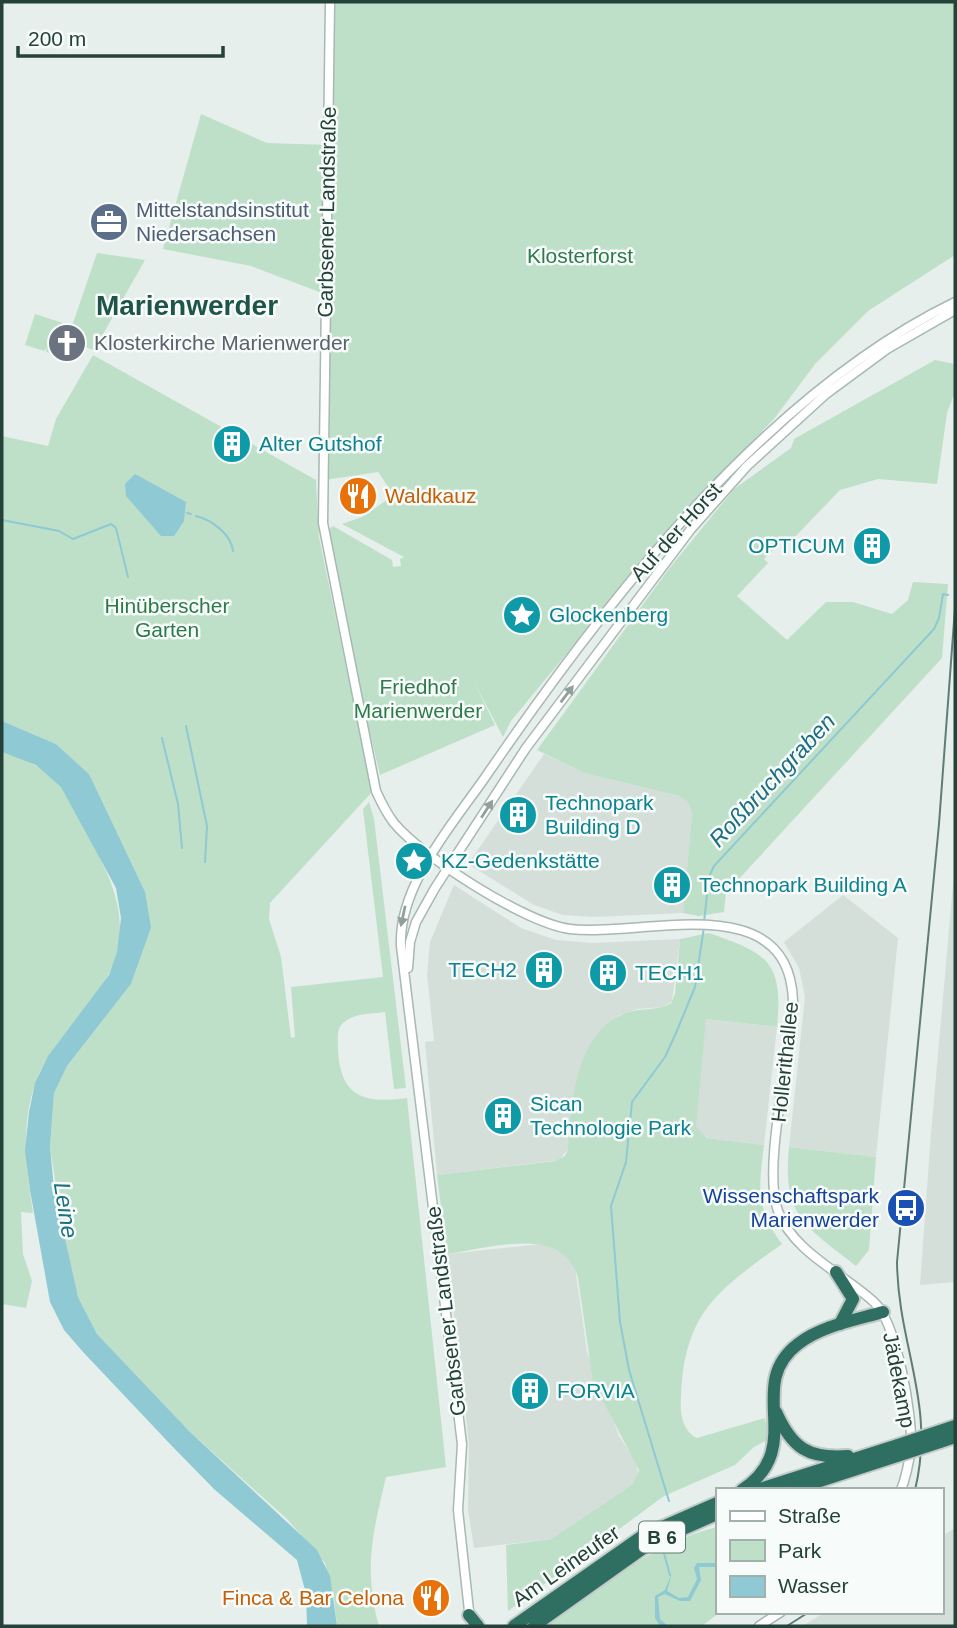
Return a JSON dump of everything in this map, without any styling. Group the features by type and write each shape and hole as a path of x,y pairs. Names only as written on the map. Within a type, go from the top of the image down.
{"highway":[{"path":"836,1272 853,1299 840,1325"},
{"path":"745,1488 763,1474 780,1437 774,1409 774,1378 786,1355 805,1339 883,1312"},
{"path":"798,1488 940,1436 955,1426"},
{"path":"940,1436 955,1437"},
{"path":"780,1437 799,1447 833,1457 893,1454"},
{"path":"822,1488 893,1454"},
{"path":"763,1488 866,1455"},
{"name":"Am Leineufer","path":"514,1626 643,1535 716,1503"},
{"name":"Am Leineufer","path":"534,1626 649,1544 716,1514"},
{"path":"470,1621 478,1626"}],"street":[{"name":"Garbsener Landstraße","path":"330,2 323,523 373,784 395,824 449,866 421,913 410,942 408,996"},
{"name":"Auf der Horst","path":"433,855 554,679 631,582 708,495 823,388 882,344 955,302"},
{"name":"Auf der Horst","path":"449,866 526,748 660,568 715,500 787,428 836,386 887,349 955,310"},
{"name":"Garbsener Landstraße","path":"433,855 411,890 402,919 401,946 462,1444 458,1510 470,1621"},
{"name":"Hollerithallee","path":"449,866 523,914 559,928 593,930 732,926 757,936 774,951 788,974 792,1008 774,1171 774,1196 781,1216 792,1234 883,1312"},
{"name":"Jädekamp","path":"883,1312 905,1386 910,1424 911,1448 901,1488"},
{"path":"759,1626 778,1614"}],"shaded area":[{"path":"544,754 584,773 679,796 688,802 692,814 683,913 593,917 563,915 534,905 468,864"},
{"path":"955,862 955,1282 920,1285 931,1133"},
{"path":"454,885 521,928 556,940 593,943 680,939 672,1001 663,1007 637,1009 619,1015 602,1029 591,1046 575,1090 568,1149 559,1160 437,1175 425,1042 434,1041 427,974 430,942"},
{"path":"843,895 898,938 876,1157 789,1147 805,997 799,968 784,942"},
{"path":"706,1019 777,1027 764,1145 708,1138 696,1129 694,1119"},
{"path":"542,1244 563,1253 575,1267 587,1352 619,1436 637,1463 638,1476 633,1484 551,1539 474,1548 468,1510 469,1444 447,1254"},
{"path":"955,1528 955,1626 803,1626 822,1614 943,1614 943,1536"}],"green space":[{"name":"Klosterforst","path":"333,2 955,2 955,255 868,311 816,363 774,419 687,508 511,721 503,737 474,682 495,725 380,775 352,658 328,530 333,526 392,560 393,567 401,566 400,559 404,557 342,524 362,517 394,495 378,472 325,480 330,296 251,266 163,249 201,114 267,143 329,145"},
{"path":"97,253 145,260 94,350 75,344 79,328 72,326"},
{"path":"35,314 63,323 50,353 46,352 47,348 44,351 25,345"},
{"name":"Hinüberscher Garten","path":"93,355 316,480 319,537 372,792 270,903 269,919 281,957 291,1038 295,1037 291,987 383,977 363,809 369,802 374,819 406,1088 394,1089 385,1012 347,1020 338,1031 338,1049 344,1078 357,1094 378,1100 407,1098 446,1467 386,1477 374,1533 371,1568 379,1626 337,1626 325,1563 287,1519 190,1432 97,1334 78,1297 68,1264 50,1147 54,1092 67,1066 131,984 151,928 89,774 56,744 2,721 2,436 48,446 56,419"},
{"path":"935,360 955,364 955,392 947,413 937,484 878,479 840,490 793,539 786,537 764,559 768,563 737,596 787,640 826,602 853,602 892,614 908,600 913,582 948,584 942,658 726,893 724,912 699,916 683,913 692,814 688,802 679,796 584,773 537,750 668,570 734,489 791,448 794,439"},
{"path":"2,752 42,769 63,789 109,878 119,912 120,930 112,967 95,997 52,1051 31,1098 26,1147 33,1213 21,1212 23,1254 32,1281 26,1308 2,1304"},
{"path":"709,933 745,947 767,962 774,973 777,987 777,1027 706,1019 696,1127 707,1138 764,1145 760,1185 763,1208 782,1244 723,1290 698,1322 684,1366 681,1414 688,1430 697,1438 765,1418 769,1439 754,1447 735,1465 664,1496 508,1611 506,1545 551,1539 633,1484 639,1470 593,1382 578,1278 570,1261 557,1250 541,1245 503,1245 447,1254 437,1175 555,1161 565,1156 579,1072 585,1054 595,1038 607,1024 623,1014 660,1008 671,1003 675,994 680,939"},
{"path":"789,1147 876,1157 869,1250 856,1266 823,1240 801,1218 789,1190"},
{"path":"716,1527 717,1614 702,1626 546,1626 627,1568 693,1534"}],"water":[{"path":"135,474 186,502 184,521 174,536 161,536 126,496 125,484"},
{"path":"2,721 56,744 89,774 145,892 151,928 131,984 67,1066 54,1093 50,1147 54,1189 78,1297 97,1334 190,1432 317,1550 330,1576 337,1626 307,1626 306,1594 297,1560 214,1489 171,1445 64,1330 50,1302 25,1151 29,1112 35,1083 48,1056 109,975 117,952 121,918 116,888 61,787 36,765 2,752"},
{"path":"697,1563 716,1563 716,1567 699,1567 701,1580 690,1601 680,1601 665,1594 658,1597 660,1619 668,1626 660,1626 655,1618 655,1596 665,1590 672,1573 667,1591 679,1598 688,1597 697,1579 694,1568"}],"waterway":[{"path":"187,513 191,514"},
{"path":"196,516 220,529 229,539 233,551"},
{"path":"2,520 59,531 73,539 111,524 116,528 128,577"},
{"name":"Roßbruchgraben","path":"704,922 709,877 714,866 934,629 939,618 943,594 948,595"},
{"path":"186,726 207,826 205,862"},
{"path":"162,738 178,804 182,848"},
{"name":"Roßbruchgraben","path":"669,1501 629,1370 620,1322 611,1206 626,1162 632,1102 665,1057 695,987 704,927"},
{"name":"Roßbruchgraben","path":"662,1546 670,1575"}],"tram line":[{"path":"915,1488 920,1459 919,1402 903,1321 897,1262 939,824 955,608"},
{"path":"787,1626 806,1614"}],"place":[{"name":"Mittelstandsinstitut Niedersachsen","path":"109,222"},
{"name":"Klosterkirche Marienwerder","path":"67,343"},
{"name":"Alter Gutshof","path":"232,444"},
{"name":"Waldkauz","path":"358,496"},
{"name":"OPTICUM","path":"872,546"},
{"name":"Glockenberg","path":"522,615"},
{"name":"Technopark Building D","path":"518,815"},
{"name":"KZ-Gedenkstätte","path":"414,861"},
{"name":"Technopark Building A","path":"672,885"},
{"name":"TECH2","path":"544,970"},
{"name":"TECH1","path":"608,973"},
{"name":"Sican Technologie Park","path":"503,1116"},
{"name":"Wissenschaftspark Marienwerder","path":"906,1208"},
{"name":"FORVIA","path":"530,1391"},
{"name":"Finca & Bar Celona","path":"431,1598"}],"district":[{"name":"Marienwerder","path":"187,305"}],"park label":[{"name":"Friedhof Marienwerder","path":"418,699"}],"water label":[{"name":"Leine","path":"66,1210"}]}
